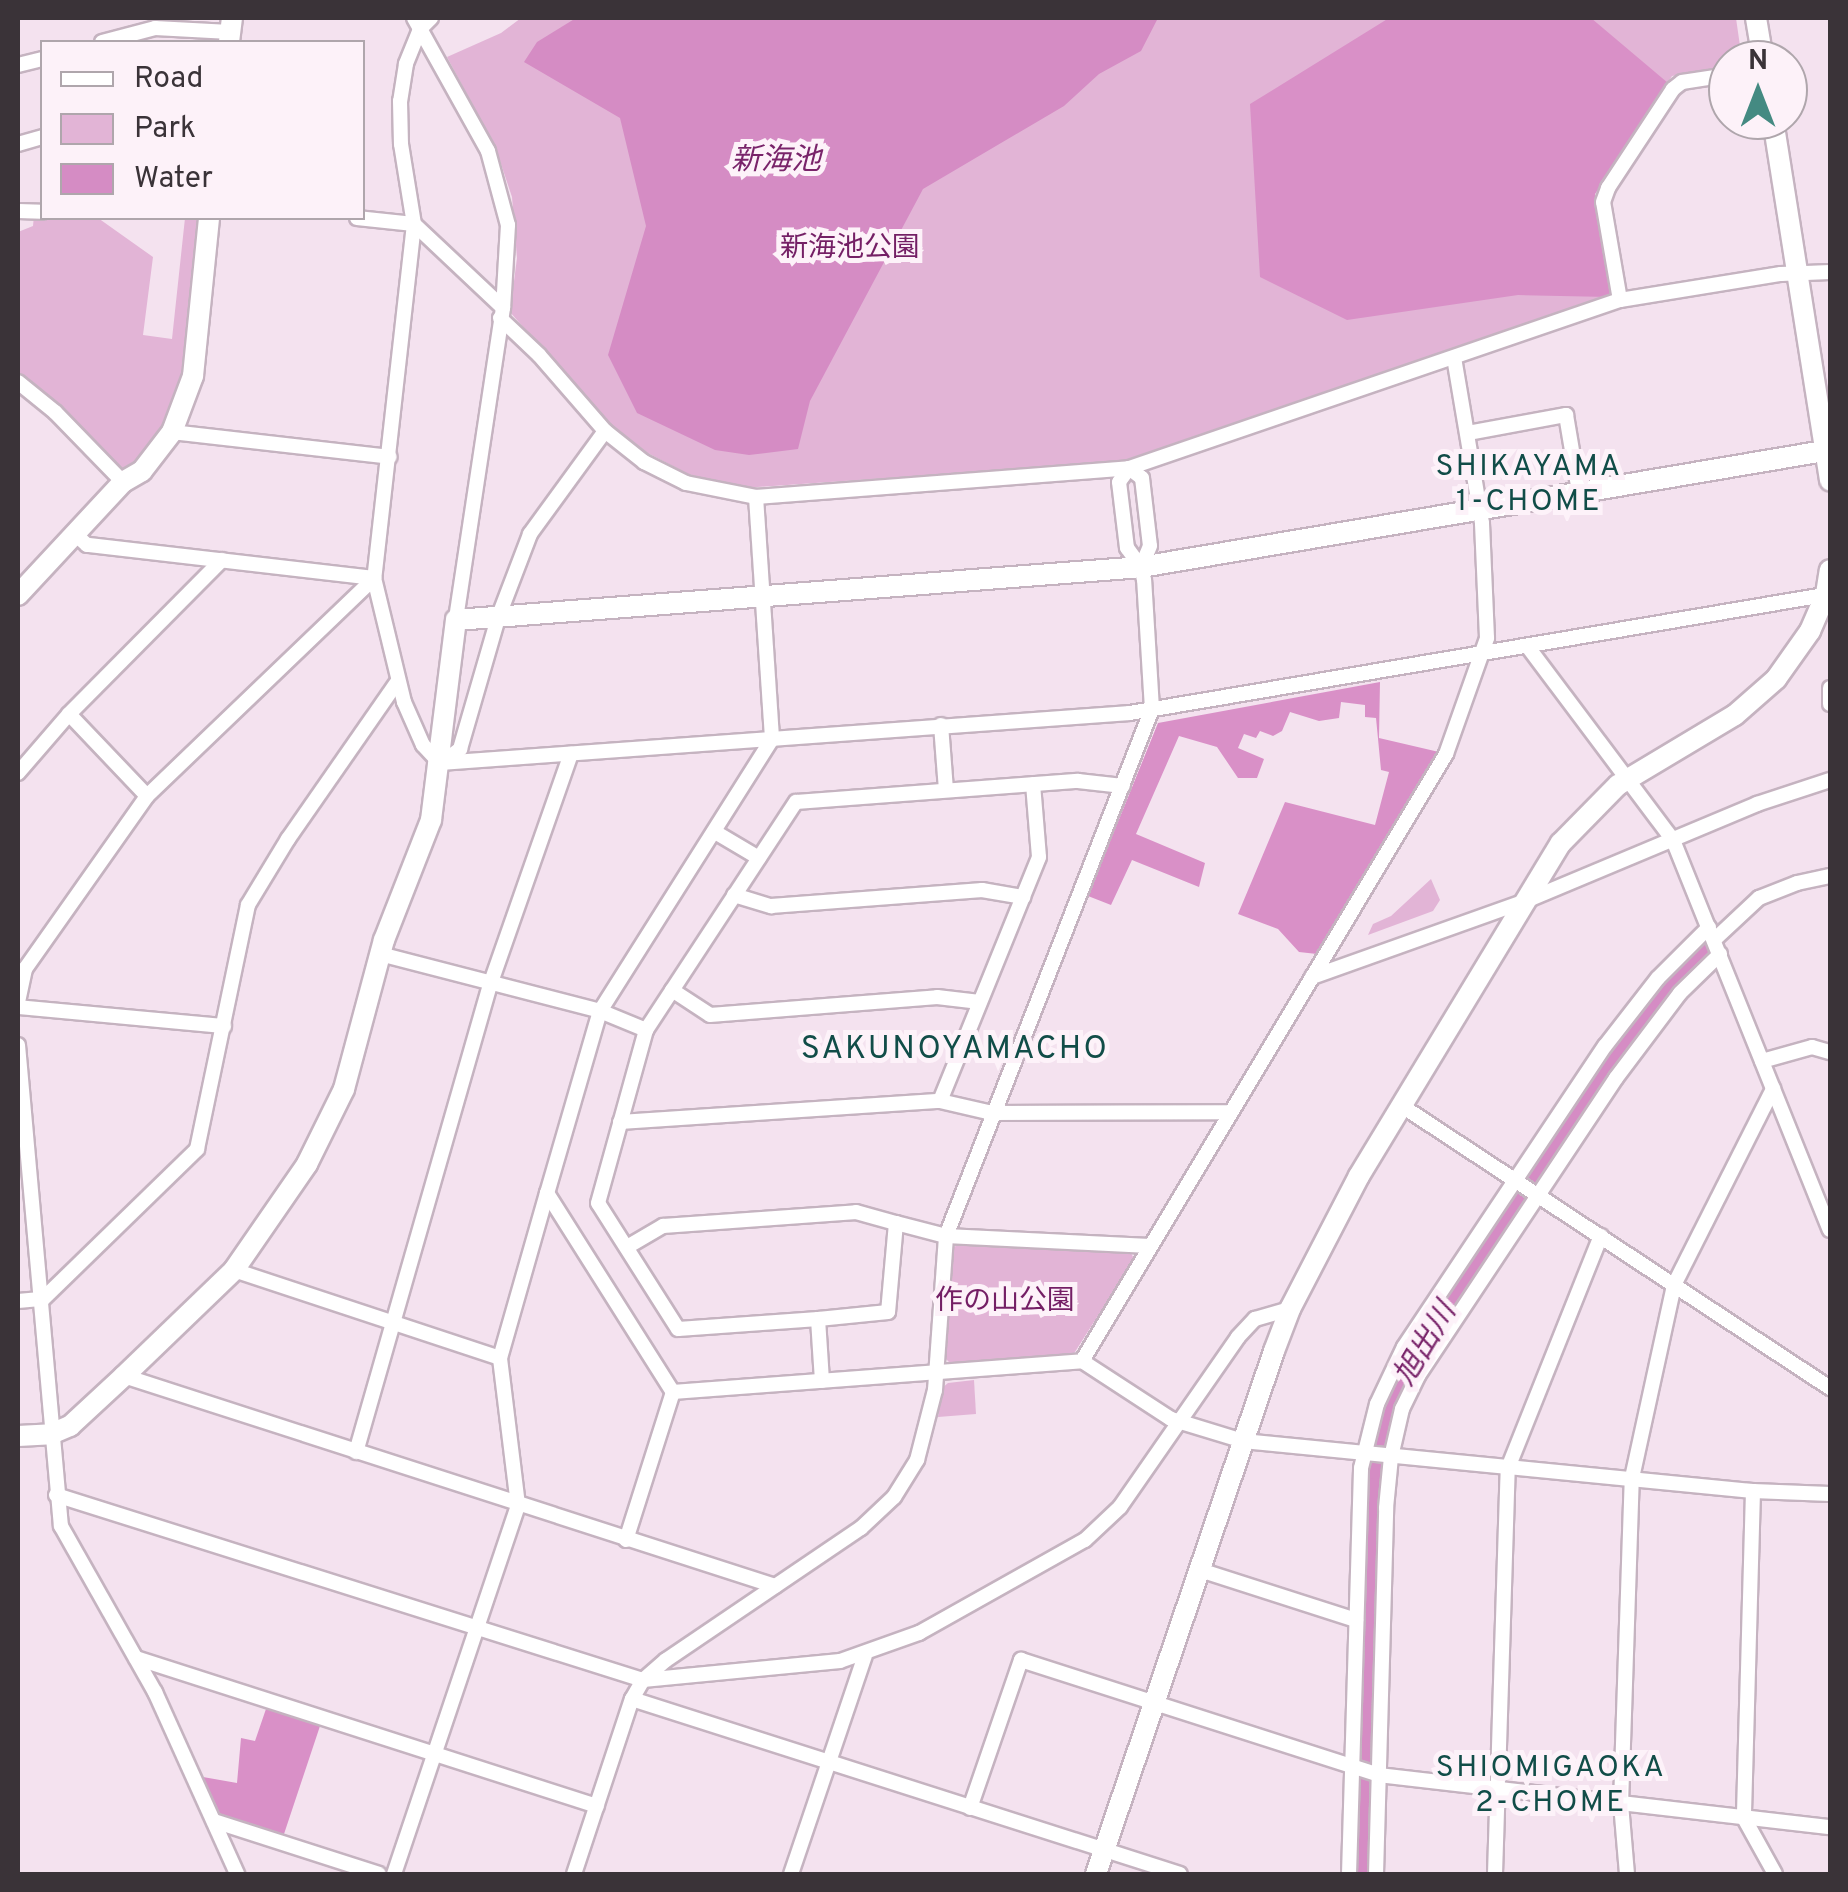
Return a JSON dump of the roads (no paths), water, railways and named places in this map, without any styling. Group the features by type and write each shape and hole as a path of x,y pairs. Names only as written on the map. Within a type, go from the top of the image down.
{"street":[{"path":"422,22 406,64 400,101 400,144 414,224 374,578 397,682 424,745 440,763"},
{"path":"18,1436 51,1434 70,1426 234,1270 294,1186 344,1090 380,954 431,820 502,313 508,224 504,199 480,132 422,22"},
{"path":"110,40 156,28 230,31"},
{"path":"1620,300 1603,202 1608,188 1673,90 1682,82 1708,78"},
{"path":"1776,140 1830,482"},
{"path":"365,219 414,224 502,313 605,431 644,462 686,483 756,498 1128,468 1620,300 1830,272"},
{"path":"18,595 123,482 142,471 172,432 192,376 209,220"},
{"path":"1082,1361 1446,754 1487,638 1480,509 1454,358"},
{"path":"18,382 55,412 123,482"},
{"path":"1468,433 1566,415 1579,492"},
{"path":"440,763 460,749 498,618 530,534 605,431"},
{"path":"172,432 390,456"},
{"path":"456,620 1141,566 1828,451"},
{"path":"574,1874 632,1699 643,1680 861,1528 894,1497 924,1442 936,1371 946,1236 1152,710 1141,566 1150,546 1142,478 1128,468"},
{"path":"1128,468 1119,482 1127,548 1141,566"},
{"path":"394,1874 518,1504 500,1358 600,1011 772,739 756,498"},
{"path":"75,534 86,544 374,578"},
{"path":"18,773 69,714 222,560"},
{"path":"1096,1874 1290,1308 1359,1176 1560,843 1628,778 1754,700 1796,653 1829,594 1830,570"},
{"path":"224,1026 18,1004 25,969 147,796 374,578"},
{"path":"440,763 1152,710 1829,594"},
{"path":"1528,647 1673,840 1830,1230"},
{"path":"18,1301 42,1300 196,1150 248,905 397,682"},
{"path":"1830,688 1830,704"},
{"path":"69,714 147,796"},
{"path":"941,724 946,790"},
{"path":"356,1452 490,984 571,754"},
{"path":"896,1223 888,1312 678,1329 598,1202 646,1030 796,802 1078,780 1123,786"},
{"path":"1312,977 1523,902 1757,804 1830,780"},
{"path":"940,1101 1039,857 1033,784"},
{"path":"715,832 758,858"},
{"path":"1349,1874 1366,1772 1377,1455 1604,1046 1658,978 1714,941 1759,898 1830,876"},
{"path":"734,895 771,906 982,890 1023,897"},
{"path":"1376,1874 1356,1620 1388,1374 1527,1187 1680,992 1714,941"},
{"path":"380,954 600,1011 646,1030"},
{"path":"672,990 710,1015 937,997 980,1002"},
{"path":"18,1045 61,1526 136,1658 238,1874"},
{"path":"1762,1061 1812,1047 1830,1052"},
{"path":"1628,1874 1621,1804 1632,1478 1674,1285 1773,1088"},
{"path":"620,1122 940,1101 992,1113 1231,1112"},
{"path":"1402,1106 1830,1388"},
{"path":"547,1193 673,1392 626,1540"},
{"path":"627,1247 663,1226 856,1212 946,1236 1150,1246"},
{"path":"1495,1874 1508,1468 1601,1236"},
{"path":"234,1270 500,1358"},
{"path":"56,1495 643,1680 865,1656 919,1634 1085,1540 1120,1508 1246,1327 1254,1319 1290,1308"},
{"path":"818,1319 822,1381"},
{"path":"673,1392 1082,1361 1180,1420 1243,1441 1753,1491 1830,1494"},
{"path":"124,1376 775,1586"},
{"path":"1753,1491 1744,1818 1775,1874"},
{"path":"1200,1570 1356,1620"},
{"path":"792,1874 865,1656"},
{"path":"136,1658 596,1806"},
{"path":"970,1808 1021,1660 1366,1772 1830,1827"},
{"path":"632,1699 1180,1874"},
{"path":"214,1821 380,1874"}],"water":[{"name":"新海池","path":"576,18 1158,18 1141,51 1099,74 1064,106 923,189 810,401 798,449 749,455 715,450 637,413 608,355 646,226 620,118 524,62 537,42"}],"waterway":[{"name":"旭出川","path":"1362,1874 1376,1464 1400,1383 1603,1072 1669,986 1703,951"}],"district":[{"name":"SHIKAYAMA 1-CHOME","path":"1529,485"},
{"name":"SAKUNOYAMACHO","path":"955,1050"},
{"name":"SHIOMIGAOKA 2-CHOME","path":"1551,1786"}],"park label":[{"name":"新海池公園","path":"850,249"},
{"name":"作の山公園","path":"1005,1302"}]}
